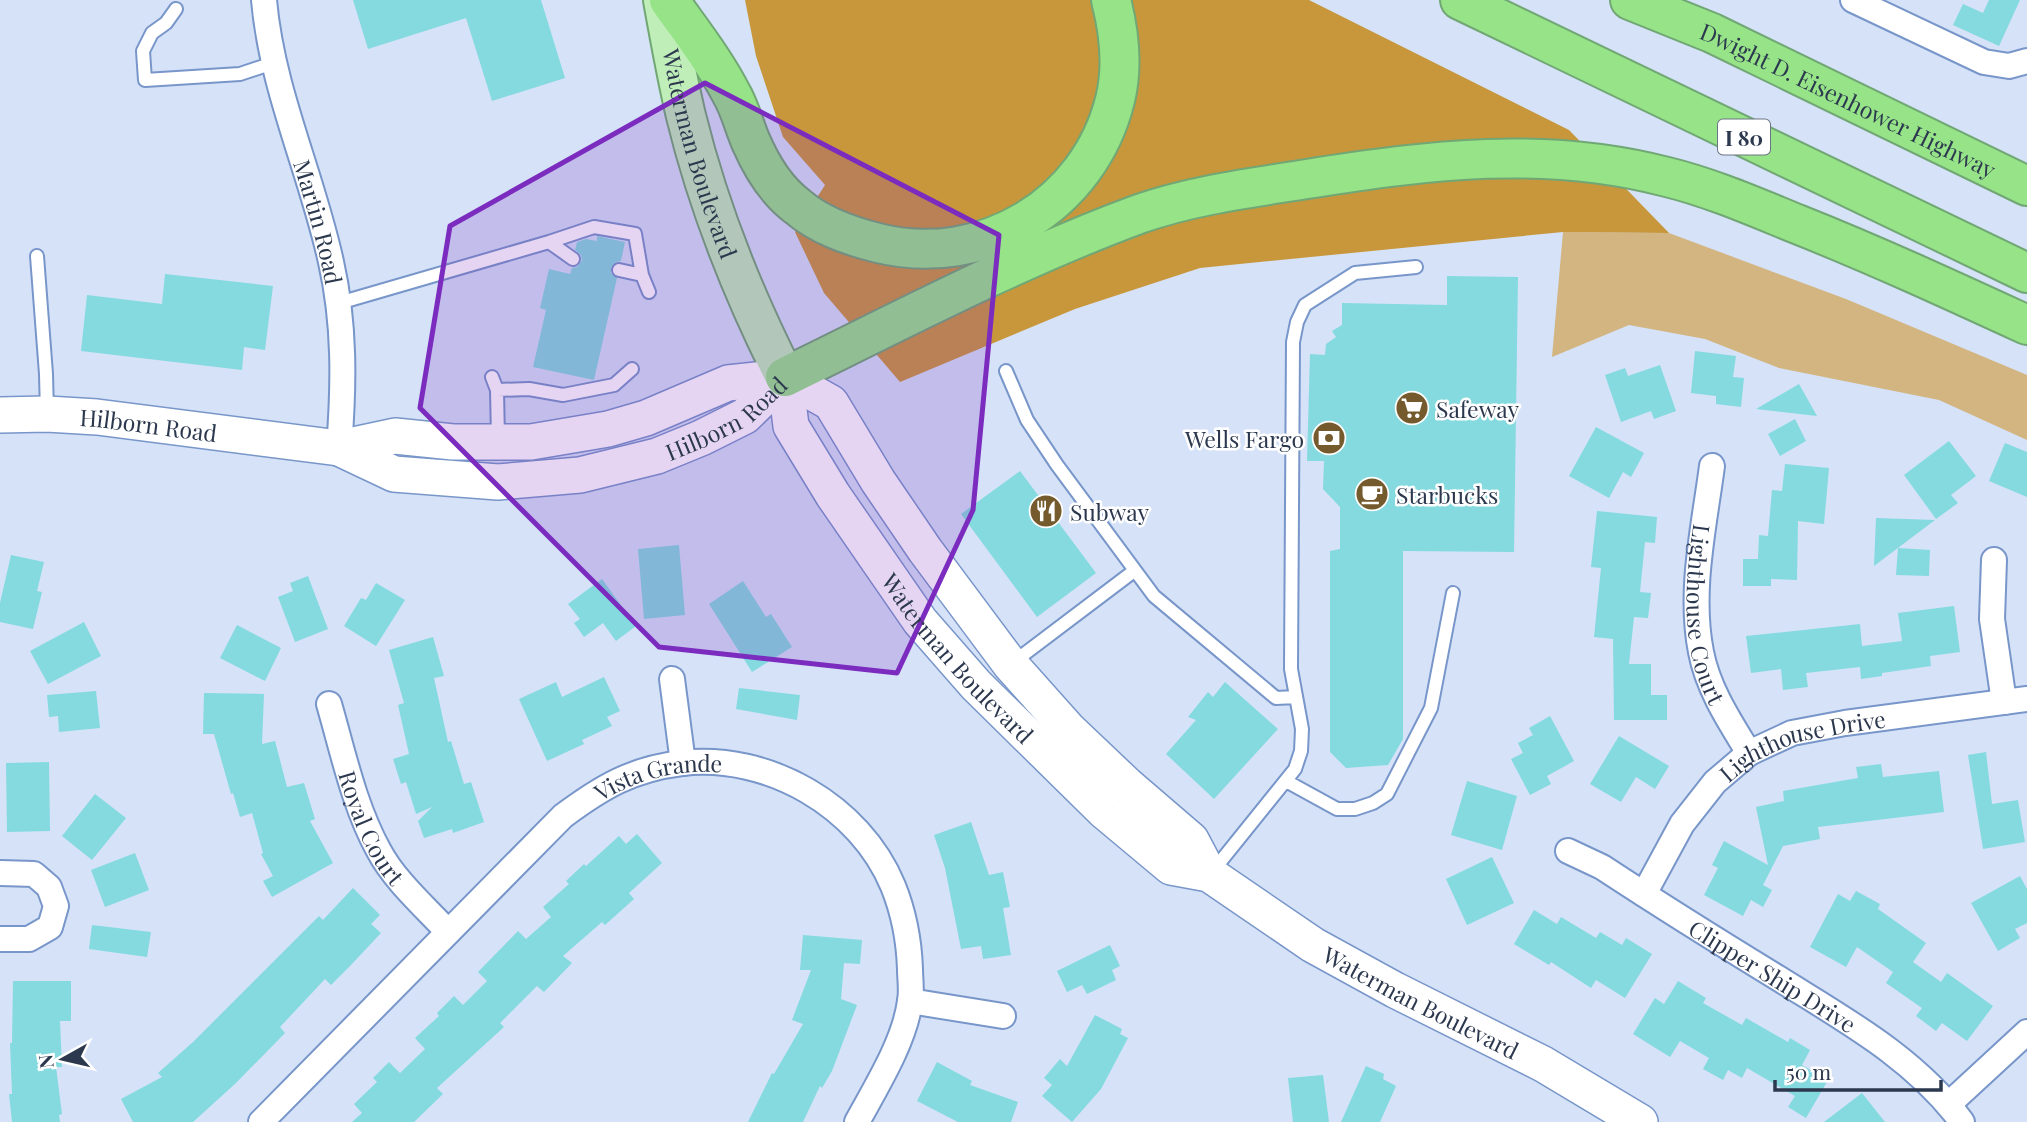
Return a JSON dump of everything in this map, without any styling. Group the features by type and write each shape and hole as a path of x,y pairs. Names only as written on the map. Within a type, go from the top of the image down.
{"highway":[{"path":"669,0 732,94 752,145 775,183 797,207 845,235 899,248 947,249 995,237 1037,215 1074,182 1097,145 1115,100 1120,52 1111,0"},
{"name":"I 80","path":"1460,0 2027,273"},
{"name":"Dwight D. Eisenhower Highway","path":"1630,0 1712,33 2027,186"},
{"path":"1675,0 1712,33"},
{"path":"785,377 951,295 1062,245 1143,213 1216,193 1440,160 1515,157 1575,160 1667,177 1746,203 1887,260 2027,325"}],"main road":[{"name":"Waterman Boulevard","path":"663,0 687,117 707,190 743,289 785,377 791,426 847,516 920,621 976,685 1104,811 1171,867 1209,874 1313,945 1395,990 1543,1064 1630,1119"},
{"name":"Waterman Boulevard","path":"785,377 831,403 878,481 925,550 1010,664 1068,729 1191,840 1209,874"},
{"name":"Hilborn Road","path":"339,448 395,436 453,442 531,442 608,429 646,418 728,383 785,377"},
{"name":"Hilborn Road","path":"0,415 97,417 339,448 394,474 498,482 580,475 657,456 745,416 785,377"}],"street":[{"name":"Martin Road","path":"264,0 273,63 314,197 339,303 343,394 339,448"},
{"path":"1853,0 1984,62 2009,66 2027,61"},
{"name":"Lighthouse Court","path":"1712,466 1695,603 1701,654 1716,696 1749,753"},
{"path":"1994,561 1993,619 2016,700"},
{"path":"672,679 683,763"},
{"name":"Lighthouse Drive","path":"1644,894 1682,824 1715,782 1749,753 1792,733 1844,723 2016,700"},
{"name":"Royal Court","path":"329,704 361,811 379,852 409,891 448,932"},
{"name":"Vista Grande","path":"261,1122 562,816 629,775 683,763 727,764 777,775 802,787 828,804 864,839 893,885 909,943 910,1001 894,1054 857,1122"},
{"name":"Clipper Ship Drive","path":"1568,851 1602,867 1861,1030 1918,1072 1956,1113"},
{"path":"0,873 34,874 49,887 56,906 50,927 29,939 0,939"},
{"path":"910,1001 1003,1016"},
{"path":"1956,1113 2027,1032"}],"lane":[{"path":"176,9 166,23 152,33 143,51 145,80 240,74 273,63"},
{"path":"339,303 594,227 635,234 642,275 649,292"},
{"path":"549,242 573,259"},
{"path":"37,256 47,414"},
{"path":"1209,874 1295,769 1301,751 1302,729 1291,669 1293,342 1297,322 1305,305 1354,272 1416,267"},
{"path":"619,270 642,275"},
{"path":"497,390 529,389 563,395 614,385 632,369"},
{"path":"1006,371 1027,420 1056,465 1154,596 1276,698 1296,697"},
{"path":"492,377 497,390 498,443"},
{"path":"1010,664 1134,572"},
{"path":"1286,781 1337,809 1355,809 1373,803 1387,794 1431,708 1453,593"}],"highlighted area":[{"path":"705,83 999,235 973,510 897,673 659,647 420,408 450,226"}],"shaded area":[{"path":"745,0 1309,0 1569,130 1669,233 1563,232 1200,268 1075,309 900,382 824,293 795,232 825,185 783,137 756,56"},
{"path":"1563,232 1669,233 1846,299 2027,375 2027,440 1939,400 1779,368 1705,339 1629,325 1552,357"}],"building":[{"path":"353,0 541,0 565,78 492,101 466,18 368,49"},
{"path":"1989,0 2020,0 1999,46 1953,25 1963,4 1983,13"},
{"path":"597,236 625,242 621,261 611,268 611,273 617,278 594,380 533,367 546,310 540,308 549,269 570,274 572,268 577,267 582,260 575,250 577,242 586,239 597,241"},
{"path":"165,274 273,286 265,350 244,347 242,370 81,351 87,295 162,304"},
{"name":"Safeway","path":"1447,276 1518,277 1514,552 1403,551 1403,739 1388,765 1346,768 1330,752 1330,551 1340,549 1340,507 1323,489 1324,461 1307,461 1310,354 1325,355 1326,344 1336,337 1332,331 1342,325 1342,303 1447,305"},
{"path":"1695,351 1736,356 1733,377 1744,378 1741,407 1716,404 1716,396 1691,393"},
{"path":"1660,365 1676,411 1654,419 1651,411 1621,422 1605,375 1625,368 1628,376"},
{"path":"1799,384 1817,416 1756,409"},
{"path":"1795,419 1806,441 1780,456 1768,434"},
{"path":"1596,427 1644,453 1631,477 1623,472 1609,498 1569,476"},
{"path":"1949,441 1976,476 1951,495 1958,503 1936,519 1904,475"},
{"path":"2005,443 2027,452 2027,497 1989,481"},
{"path":"1785,464 1829,468 1824,524 1798,521 1797,580 1771,579 1771,586 1743,586 1743,559 1758,559 1759,535 1768,536 1772,490 1782,491"},
{"path":"1020,471 1096,573 1037,617 961,514"},
{"path":"1597,511 1657,517 1655,543 1645,542 1640,592 1651,593 1648,618 1634,617 1629,664 1651,664 1651,695 1667,695 1667,720 1614,720 1613,639 1594,637 1601,568 1591,567"},
{"path":"1876,518 1935,520 1874,566"},
{"path":"679,545 685,615 644,619 638,549"},
{"path":"1898,548 1930,550 1929,576 1896,575"},
{"path":"11,555 44,562 37,591 42,592 33,629 0,622 0,603"},
{"path":"308,576 328,629 295,642 278,597 293,591 290,583"},
{"path":"602,579 636,626 616,641 603,623 584,637 574,623 580,619 568,604"},
{"path":"743,581 766,617 771,614 792,647 752,672 709,604"},
{"path":"376,583 405,600 376,646 344,626 361,598 366,600"},
{"path":"1954,606 1960,652 1930,656 1931,666 1861,679 1860,667 1806,673 1808,687 1783,690 1781,669 1751,673 1746,636 1860,624 1862,646 1902,641 1898,613"},
{"path":"84,622 101,656 48,684 30,651"},
{"path":"237,625 281,648 265,681 220,658"},
{"path":"433,637 444,676 434,678 448,742 451,741 464,784 471,782 484,822 453,833 452,829 424,838 418,821 432,807 416,814 406,782 401,784 393,759 409,754 398,705 404,703 389,650"},
{"path":"604,677 620,711 607,717 612,726 582,740 584,744 547,761 519,699 556,682 562,697"},
{"path":"1225,682 1278,729 1214,799 1166,754 1196,720 1188,717 1208,692 1213,697"},
{"path":"739,688 800,695 797,720 736,709"},
{"path":"96,691 100,728 59,732 58,716 49,717 47,695"},
{"path":"204,693 264,694 262,744 275,741 287,787 304,783 315,819 310,821 333,863 272,897 263,881 273,876 261,854 263,853 252,813 240,817 214,734 203,734"},
{"path":"1550,716 1574,761 1547,776 1551,784 1530,795 1511,759 1523,753 1518,743 1533,735 1529,728"},
{"path":"1619,736 1669,766 1655,789 1636,777 1621,802 1590,784"},
{"path":"1986,752 1992,804 2018,800 2025,842 1983,849 1968,755"},
{"path":"49,762 50,831 7,832 6,763"},
{"path":"1881,764 1883,777 1939,771 1944,812 1818,827 1820,839 1783,846 1763,885 1772,890 1763,907 1751,900 1743,916 1704,895 1718,868 1712,865 1724,841 1768,865 1756,807 1784,801 1783,791 1858,778 1856,767"},
{"path":"1467,781 1517,796 1502,850 1451,835"},
{"path":"95,794 126,818 92,860 62,836"},
{"path":"971,822 989,875 1003,872 1010,907 1003,908 1011,955 983,959 981,946 961,949 945,868 934,835"},
{"path":"637,834 662,863 629,893 634,899 605,925 602,922 563,956 572,963 544,992 537,986 500,1023 504,1027 437,1088 443,1094 414,1122 352,1122 362,1113 354,1104 377,1082 373,1078 389,1062 400,1073 425,1049 415,1038 439,1016 437,1013 454,996 463,1005 487,981 478,972 518,931 526,939 551,917 543,907 569,884 566,881 619,836 626,844"},
{"path":"135,853 149,890 105,907 91,870"},
{"path":"1492,857 1514,903 1467,925 1446,879"},
{"path":"2020,876 2027,889 2027,923 2015,929 2020,938 1998,951 1971,903"},
{"path":"353,888 380,915 371,924 381,933 350,966 331,985 325,979 280,1027 285,1033 193,1122 133,1122 121,1099 162,1077 158,1073 193,1042 319,916 323,920"},
{"path":"1856,891 1880,904 1878,909 1926,943 1913,962 1941,982 1947,973 1993,1006 1967,1041 1942,1023 1936,1031 1916,1016 1922,1008 1886,983 1893,972 1857,947 1846,967 1810,947 1838,894 1850,901"},
{"path":"1534,910 1557,924 1561,917 1596,938 1600,932 1622,945 1626,938 1652,954 1625,998 1596,980 1591,988 1551,962 1549,965 1514,944"},
{"path":"92,925 151,932 147,957 89,949"},
{"path":"803,935 862,940 860,964 844,963 841,999 857,1005 832,1071 822,1088 820,1086 803,1122 748,1122 772,1073 774,1074 803,1024 792,1020 811,970 800,970"},
{"path":"1110,945 1120,966 1112,970 1116,980 1087,994 1082,985 1067,992 1057,971"},
{"path":"13,981 71,981 71,1021 60,1021 62,1067 56,1067 62,1114 59,1115 60,1122 12,1122 9,1094 12,1094 10,1043"},
{"path":"1678,981 1706,998 1703,1003 1742,1025 1746,1018 1788,1042 1790,1038 1810,1050 1802,1065 1828,1080 1806,1118 1788,1107 1795,1096 1747,1068 1742,1078 1728,1070 1723,1080 1703,1069 1709,1058 1680,1041 1670,1057 1633,1034 1655,998 1664,1004"},
{"path":"1095,1015 1122,1029 1120,1034 1128,1038 1101,1089 1072,1122 1042,1096 1052,1085 1044,1078 1060,1059 1067,1066"},
{"path":"937,1062 972,1081 970,1085 1018,1102 1011,1122 958,1122 917,1101"},
{"path":"1366,1066 1384,1074 1383,1079 1396,1086 1380,1122 1341,1122"},
{"path":"1323,1075 1329,1122 1293,1122 1288,1078"},
{"path":"1862,1093 1885,1122 1824,1122"}],"place":[{"name":"Safeway","path":"1412,408"},
{"name":"Wells Fargo","path":"1329,438"},
{"name":"Starbucks","path":"1372,494"},
{"name":"Subway","path":"1046,511"}]}
